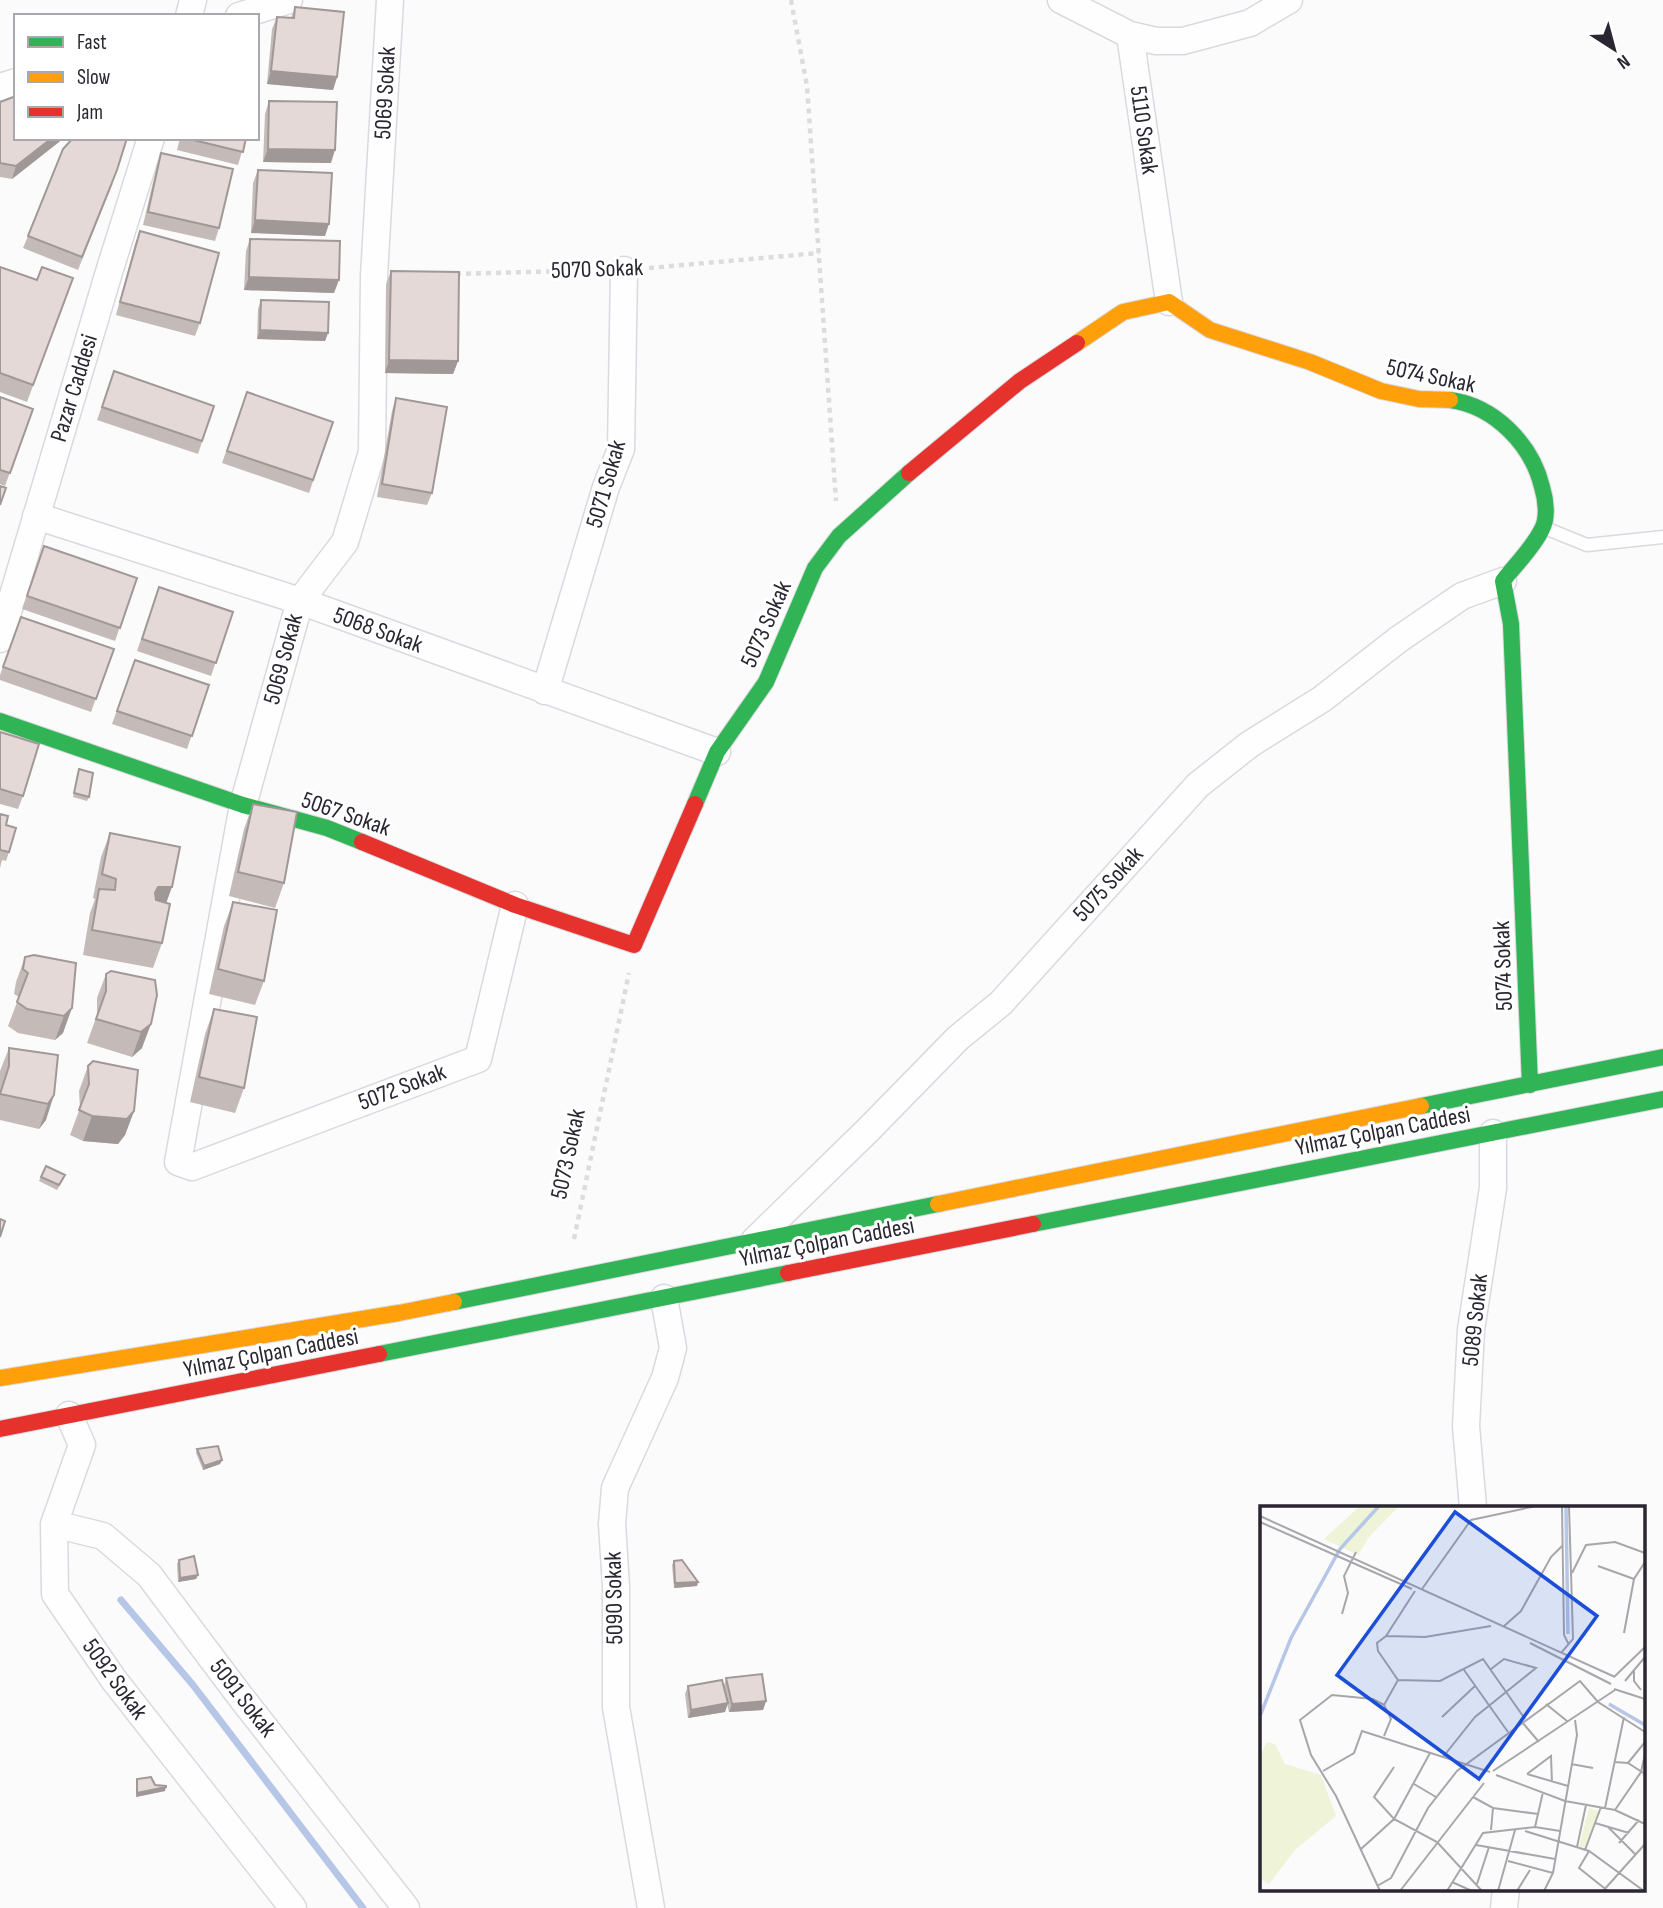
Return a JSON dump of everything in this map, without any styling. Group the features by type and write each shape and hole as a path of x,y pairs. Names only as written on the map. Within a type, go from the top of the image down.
{"main road":[{"name":"5074 Sokak","path":"1169,302 1210,330 1266,346 1381,391 1419,398 1454,400 1483,411 1506,427 1526,448 1539,474 1546,501 1543,528"},
{"path":"839,536 937,448 1020,381 1124,312 1169,302"},
{"path":"1503,581 1543,528"},
{"name":"5073 Sokak","path":"634,944 717,752 766,682 815,568 839,536"},
{"name":"5074 Sokak","path":"1503,581 1511,635 1531,1085"},
{"name":"5067 Sokak","path":"0,721 243,805 327,828 515,905 634,944"},
{"name":"Yılmaz Çolpan Caddesi","path":"0,1378 399,1313 1663,1057"},
{"name":"Yılmaz Çolpan Caddesi","path":"0,1429 1663,1099"}],"street":[{"path":"245,14 289,0"},
{"name":"5069 Sokak","path":"178,1161 243,805 300,601 345,542 372,452 374,276 390,0"},
{"path":"1061,0 1130,35 1156,41 1183,41 1250,23 1289,0"},
{"name":"5110 Sokak","path":"1130,35 1169,302"},
{"name":"Pazar Caddesi","path":"0,639 150,140"},
{"name":"5071 Sokak","path":"545,691 606,487 621,449 624,270"},
{"name":"5068 Sokak","path":"36,516 300,601 717,752"},
{"name":"5075 Sokak","path":"754,1240 958,1038 1001,1003 1198,785 1250,744 1322,699 1399,639 1462,596 1503,581"},
{"name":"5072 Sokak","path":"178,1161 192,1167 478,1059 515,905"},
{"name":"5089 Sokak","path":"1473,1506 1466,1426 1471,1330 1493,1188 1493,1133"},
{"name":"5090 Sokak","path":"651,1908 616,1707 616,1586 612,1524 615,1488 665,1378 673,1348 664,1298"},
{"name":"5092 Sokak","path":"69,1415 82,1445 54,1524 55,1594 114,1680 293,1908"},
{"name":"5091 Sokak","path":"54,1524 103,1536 149,1575 406,1908"},
{"path":"1504,1908 1506,1890"}],"lane":[{"path":"1543,528 1587,545 1663,537"}],"path":[{"path":"791,0 807,86 839,536"},
{"name":"5070 Sokak","path":"443,274 624,270 819,253"},
{"name":"5073 Sokak","path":"574,1239 634,944"}],"building":[{"path":"295,7 344,12 337,77 271,71 277,17 294,18"},
{"path":"14,97 14,140 49,140 16,166 0,163 0,102"},
{"path":"269,101 337,102 335,150 268,149"},
{"path":"71,140 126,140 82,257 28,236 63,149"},
{"path":"193,140 246,140 243,152"},
{"path":"161,153 233,169 219,228 148,212"},
{"path":"258,170 332,173 329,224 255,220"},
{"path":"140,231 219,253 200,323 120,302"},
{"path":"250,239 340,241 339,280 249,277"},
{"path":"0,267 37,280 42,267 73,278 33,385 0,373"},
{"path":"391,271 459,272 458,361 389,360"},
{"path":"261,300 329,302 328,333 260,330"},
{"path":"114,371 214,406 202,441 102,407"},
{"path":"247,392 333,422 313,480 227,451"},
{"path":"0,397 33,409 10,473 0,470"},
{"path":"396,398 447,407 432,493 382,484"},
{"path":"0,486 6,488 0,505"},
{"path":"44,546 137,578 120,628 27,596"},
{"path":"159,587 233,612 216,663 142,639"},
{"path":"21,617 114,649 96,699 3,667"},
{"path":"135,660 209,685 192,736 117,711"},
{"path":"0,732 39,744 23,796 0,789"},
{"path":"79,769 93,773 89,797 74,793"},
{"path":"253,804 297,812 284,883 238,872"},
{"path":"0,814 8,816 6,825 16,828 9,852 0,850"},
{"path":"110,833 180,847 172,887 158,887 155,893 156,900 170,904 162,943 92,930 99,889 115,890 116,879 102,874"},
{"path":"233,902 277,910 264,981 218,969"},
{"path":"34,955 76,963 72,1008 64,1016 27,1009 17,1002 28,973 23,969 25,957"},
{"path":"111,971 155,980 157,995 151,1024 141,1032 96,1019 106,991 106,974"},
{"path":"214,1009 257,1017 244,1088 199,1077"},
{"path":"9,1048 58,1055 54,1095 48,1104 0,1094 9,1066"},
{"path":"93,1061 138,1070 134,1111 127,1119 92,1116 79,1110 89,1084 88,1066"},
{"path":"46,1166 65,1175 59,1185 41,1177"},
{"path":"0,1219 5,1221 0,1237"},
{"path":"218,1446 222,1460 204,1466 197,1449"},
{"path":"194,1556 198,1575 180,1578 179,1560"},
{"path":"682,1560 698,1582 675,1583 674,1561"},
{"path":"762,1674 766,1701 732,1704 726,1678"},
{"path":"722,1680 728,1703 691,1710 688,1686"},
{"path":"151,1777 155,1785 166,1787 137,1793 137,1779"}],"waterway":[{"path":"121,1600 193,1685 363,1908"}],"traffic: fast":[{"path":"1450,400 1482,410 1509,430 1530,457 1537,471 1545,503 1544,525 1529,550 1503,581 1511,624 1530,1085"},
{"path":"695,804 717,752 766,682 815,568 839,536 909,473"},
{"path":"0,721 243,805 327,828 362,842"},
{"path":"1421,1106 1663,1057"},
{"path":"1033,1224 1663,1099"},
{"path":"454,1302 938,1204"},
{"path":"379,1354 788,1273"}],"traffic: slow":[{"path":"1077,343 1123,312 1169,302 1210,330 1310,362 1381,391 1419,399 1450,400"},
{"path":"938,1204 1421,1106"},
{"path":"0,1378 454,1302"}],"traffic: jam":[{"path":"909,473 1020,381 1077,343"},
{"path":"362,842 515,905 634,945 695,804"},
{"path":"788,1273 1033,1224"},
{"path":"0,1429 379,1354"}]}
